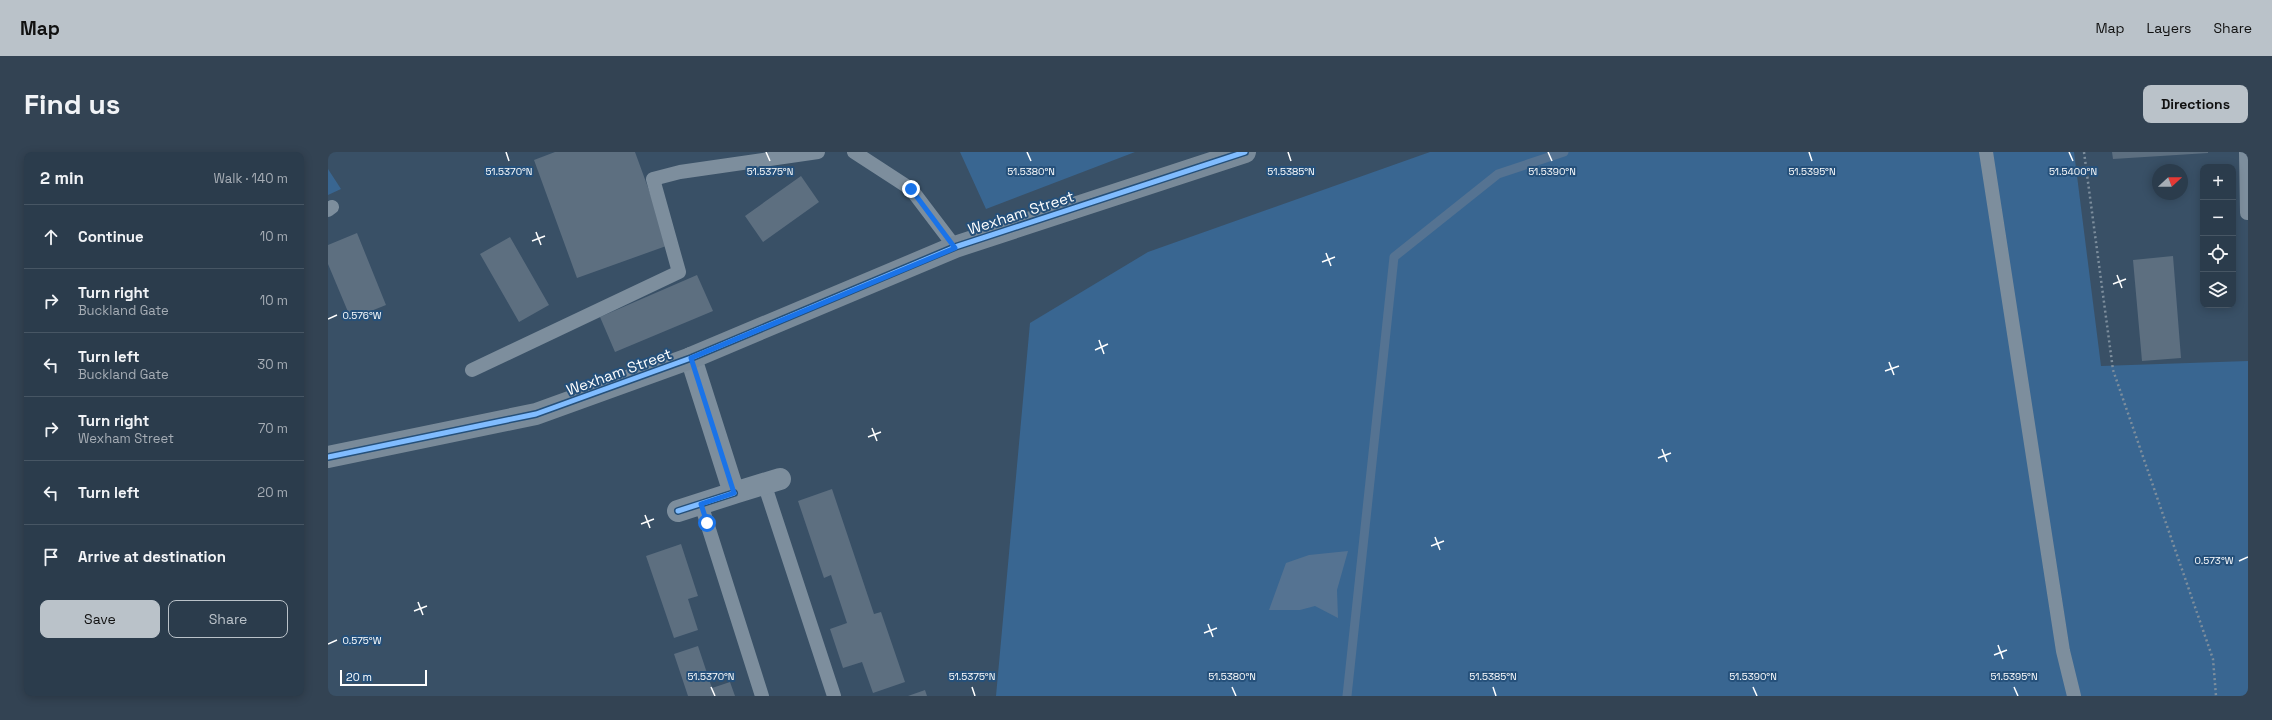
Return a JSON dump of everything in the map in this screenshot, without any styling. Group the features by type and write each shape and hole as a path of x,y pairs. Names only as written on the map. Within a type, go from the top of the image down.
{"street":[{"name":"Wexham Street","path":"328,456 536,414 691,358 955,248 1245,152"},
{"path":"691,358 734,493"},
{"path":"678,510 772,481"}],"lane":[{"path":"472,370 679,272 653,179 695,170 818,152"},
{"path":"854,152 911,189 955,248"},
{"path":"1986,152 2063,651 2074,696"},
{"path":"2246,152 2246,213"},
{"path":"772,481 834,696"},
{"path":"701,504 762,696"}],"path":[{"path":"2084,152 2113,370 2213,659 2216,696"}],"shaded area":[{"path":"960,152 1135,152 986,209"},
{"path":"1430,152 2074,152 2101,366 2248,361 2248,696 996,696 1030,323 1148,252"},
{"path":"328,169 341,189 328,195"},
{"path":"1348,551 1337,590 1338,618 1315,606 1300,610 1269,610 1286,563 1309,555"}],"building":[{"path":"555,152 635,152 669,245 577,278 534,160"},
{"path":"2112,152 2208,152 2208,153 2113,159"},
{"path":"801,176 819,202 763,242 745,216"},
{"path":"357,233 386,305 351,319 328,264 328,245"},
{"path":"510,237 549,305 519,322 480,254"},
{"path":"2173,256 2181,358 2142,361 2133,260"},
{"path":"697,275 713,311 615,352 600,317"},
{"path":"832,489 874,614 881,612 905,682 873,693 862,662 843,668 830,629 847,623 831,575 824,578 798,501"},
{"path":"681,544 698,596 688,599 698,630 674,638 646,556"},
{"path":"698,646 712,688 730,682 735,696 688,696 674,654"},
{"path":"925,690 927,696 908,696"}],"waterway":[{"path":"1347,696 1394,257 1498,174 1564,152"}],"cycle path":[{"path":"328,457 536,414 691,358 955,247 1245,152"},
{"path":"678,511 734,493"}],"route":[{"path":"707,523 701,504 734,493 691,358 955,248 911,189"}]}
